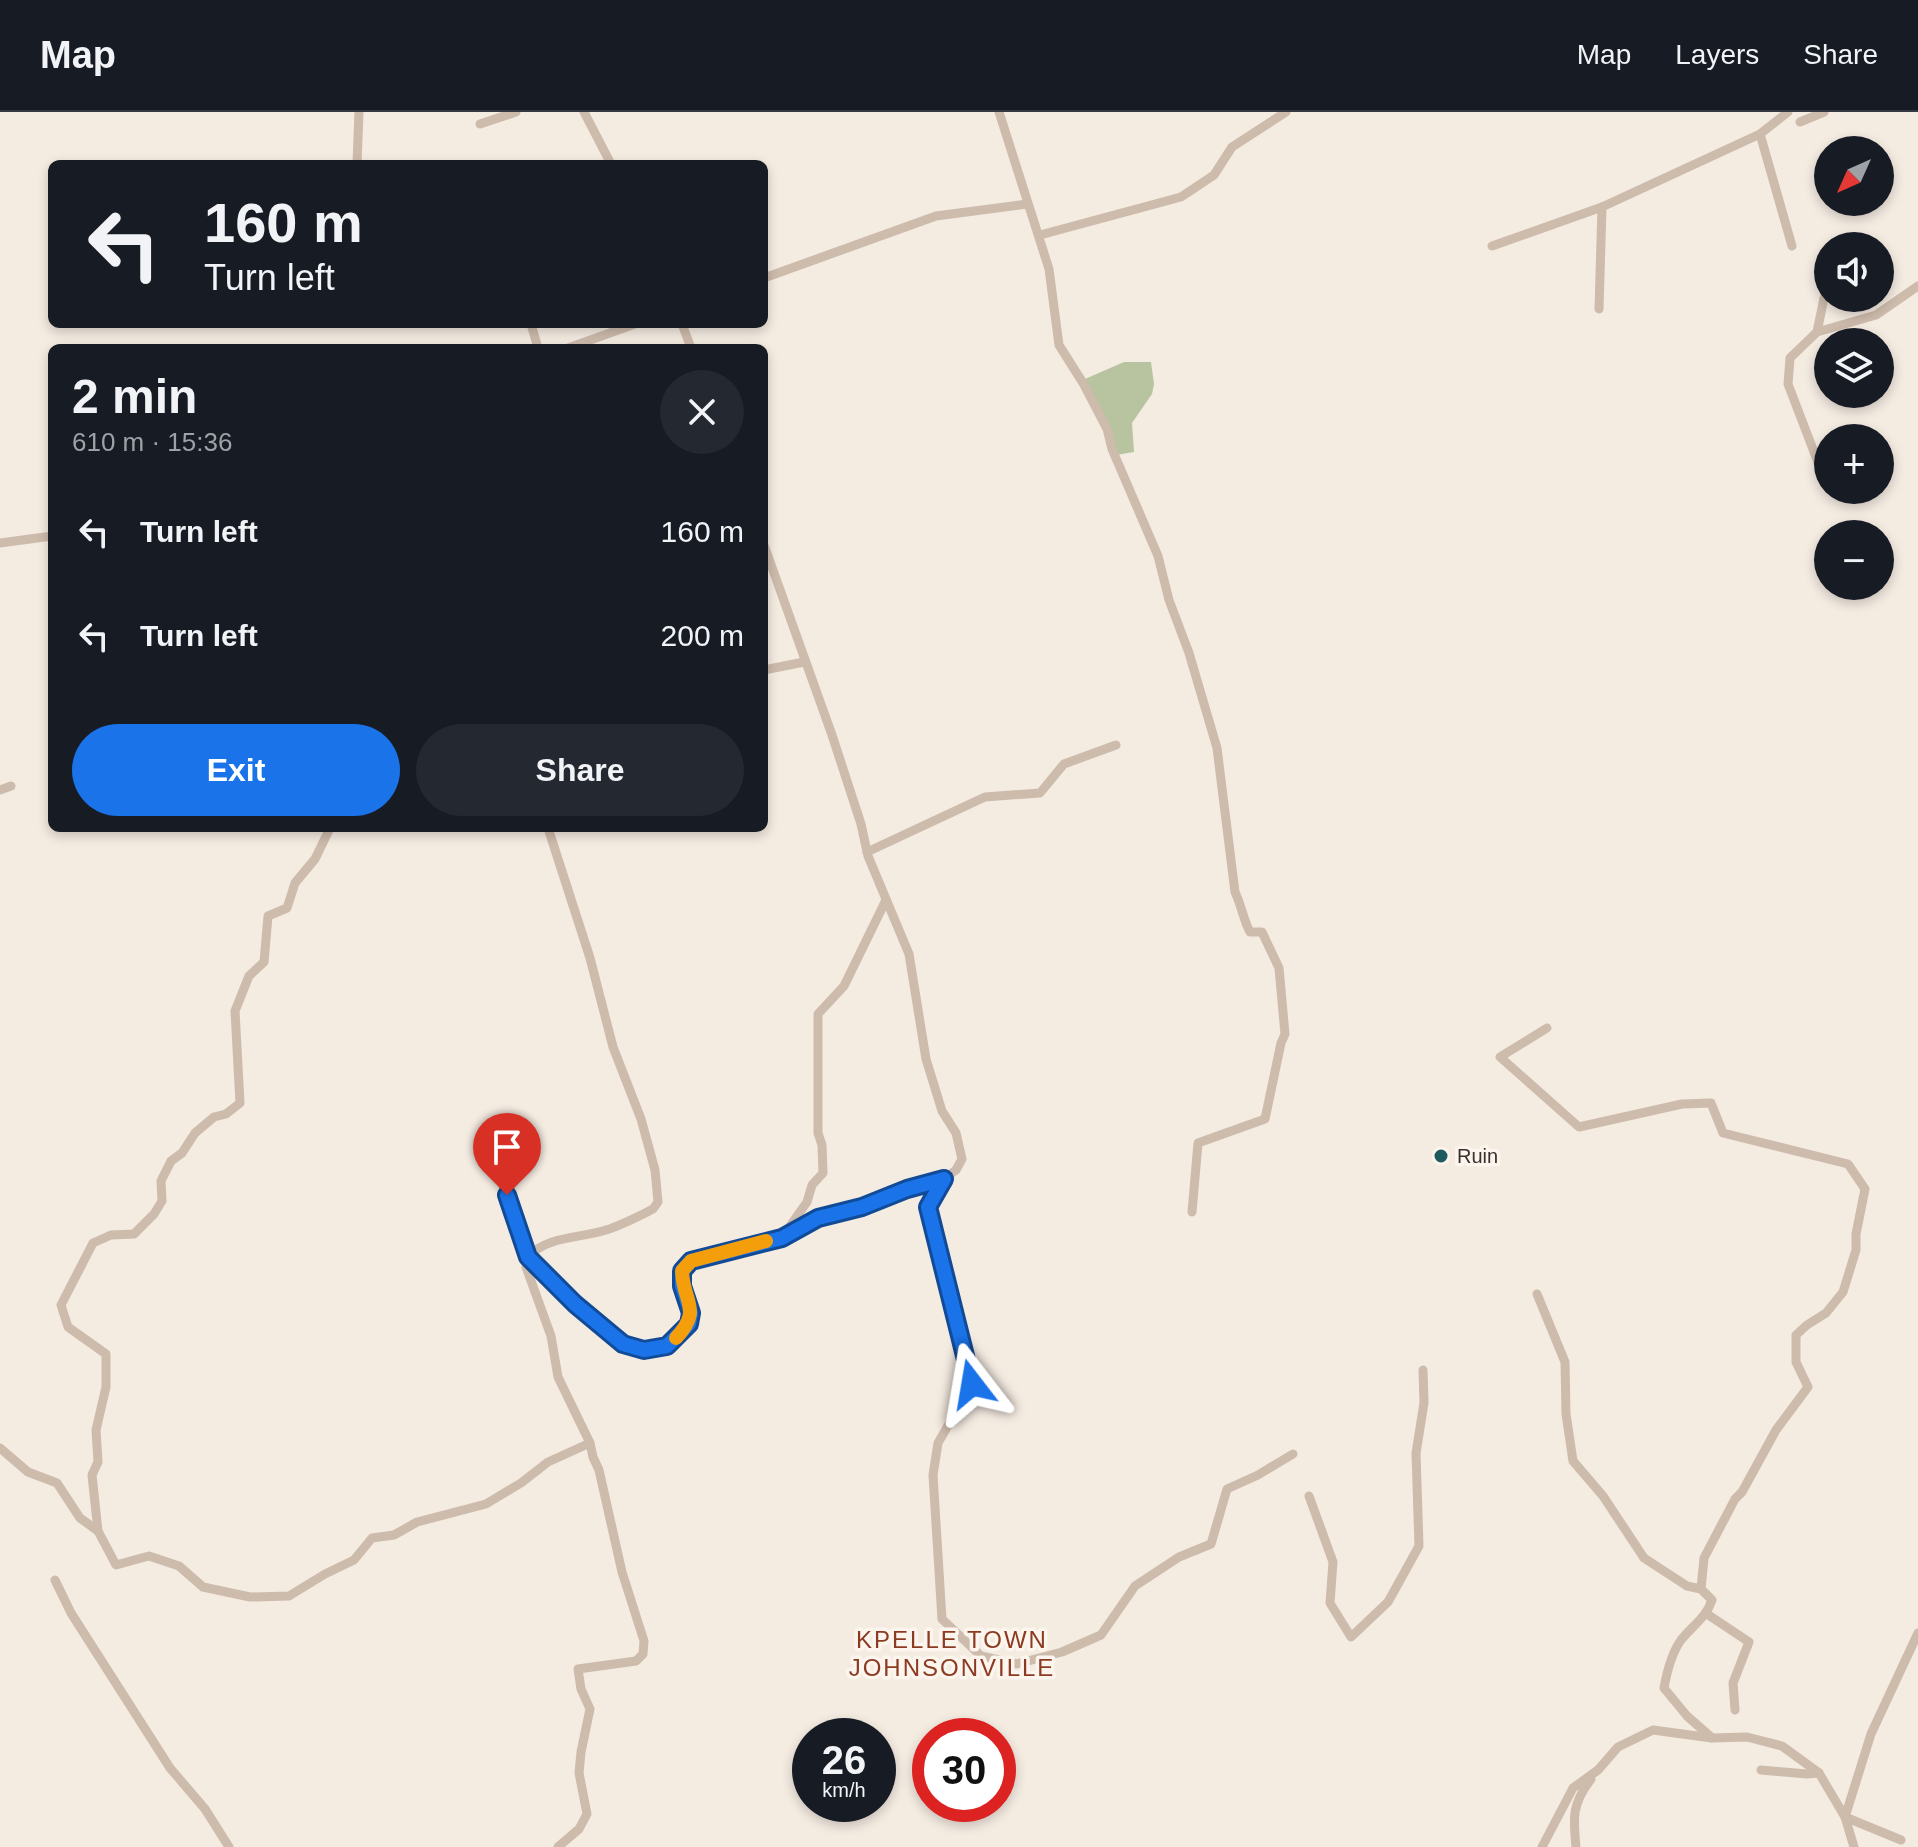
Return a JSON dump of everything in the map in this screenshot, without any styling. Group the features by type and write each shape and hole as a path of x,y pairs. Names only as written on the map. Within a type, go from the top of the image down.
{"street":[{"path":"357,160 359,112"},
{"path":"480,124 516,112"},
{"path":"584,112 609,160"},
{"path":"999,112 1049,269 1059,345 1107,429 1112,449 1158,556 1169,600 1189,653 1217,748 1235,892 1244,912 1245,925 1250,932 1262,932 1275,959 1284,996 1285,1034 1265,1119 1198,1143 1192,1212"},
{"path":"1040,235 1181,197 1214,175 1232,147 1286,112"},
{"path":"1492,246 1602,207 1760,134 1788,112"},
{"path":"1800,122 1824,112"},
{"path":"1760,134 1792,246"},
{"path":"768,277 936,216 1027,204"},
{"path":"1599,309 1602,207"},
{"path":"1831,328 1876,315 1918,286"},
{"path":"579,344 624,328"},
{"path":"1814,335 1790,358 1788,384 1814,452"},
{"path":"0,543 48,537"},
{"path":"528,1257 575,1304 623,1344 644,1350 667,1346 689,1324 691,1313 682,1286 682,1271 691,1261 782,1238 818,1218 862,1207 907,1189 944,1179 956,1170 962,1159 956,1133 942,1111 926,1059 909,954 867,852 861,824 768,557"},
{"path":"768,669 804,662"},
{"path":"867,852 985,797 1040,793 1064,764 1116,745"},
{"path":"0,790 11,786"},
{"path":"328,832 315,859 295,883 287,908 268,916 264,962 249,976 235,1011 240,1103 226,1114 214,1117 195,1133 182,1153 171,1161 161,1181 162,1201 134,1234 111,1235 93,1243 61,1305 68,1327 106,1354 106,1387 96,1430 98,1462 92,1475 98,1531 116,1565 149,1556 179,1566 203,1587 250,1597 289,1596 354,1560 372,1538 394,1535 417,1522 486,1504 548,1462 590,1443"},
{"path":"528,1257 533,1251 566,1238 607,1230 653,1209 658,1202 655,1170 645,1132 613,1047 590,958 549,832"},
{"path":"782,1238 807,1202 812,1185 823,1173 818,1120 818,1014 844,986 886,900"},
{"path":"1547,1028 1500,1057 1579,1127 1682,1104 1711,1103 1723,1133 1848,1164 1865,1189 1856,1250 1843,1292 1826,1313 1796,1335 1796,1362 1808,1387 1776,1430 1742,1492 1735,1499 1704,1558 1701,1589"},
{"path":"499,1177 515,1213 528,1257 526,1267 551,1336 558,1377 590,1443 599,1470 622,1572 644,1641 643,1654 636,1661 578,1669 581,1689 590,1709 579,1773 587,1814 579,1829 558,1847"},
{"path":"944,1179 928,1207 972,1384 938,1443 933,1475 942,1619 981,1656 1017,1664 1062,1652 1101,1635 1135,1586 1179,1557 1211,1544 1227,1489 1293,1454"},
{"path":"1537,1294 1565,1362 1566,1414 1573,1461 1603,1496 1644,1558 1687,1586 1701,1589 1712,1600 1707,1614 1680,1642 1668,1666 1664,1688 1687,1716 1712,1738"},
{"path":"1309,1496 1333,1562 1330,1603 1351,1637 1388,1602 1419,1546 1416,1453 1424,1403 1423,1370"},
{"path":"0,1448 28,1472 57,1483 80,1518 98,1531"},
{"path":"55,1580 71,1613 170,1768 205,1809 229,1847"},
{"path":"1707,1614 1749,1642 1733,1683 1735,1710"},
{"path":"1845,1817 1871,1734 1918,1633"},
{"path":"1576,1847 1573,1822 1577,1798 1618,1747 1653,1730 1712,1738 1747,1737 1782,1746 1819,1773 1845,1817 1854,1847"},
{"path":"1542,1847 1573,1788 1598,1770"},
{"path":"1761,1770 1819,1773"},
{"path":"1845,1817 1901,1840"}],"green space":[{"path":"1124,362 1151,362 1154,384 1152,394 1132,423 1134,452 1116,455 1085,379"}],"slow traffic":[{"path":"676,1338 689,1324 691,1313 682,1286 682,1271 691,1261 766,1241"}],"place":[{"name":"Ruin","path":"1441,1156"}],"district":[{"name":"KPELLE TOWN JOHNSONVILLE","path":"952,1654"}],"route":[{"path":"507,1195 528,1257 575,1304 623,1344 644,1350 667,1346 689,1324 691,1313 682,1286 682,1271 691,1261 782,1238 818,1218 862,1207 907,1189 944,1179 928,1207 972,1384"}]}
